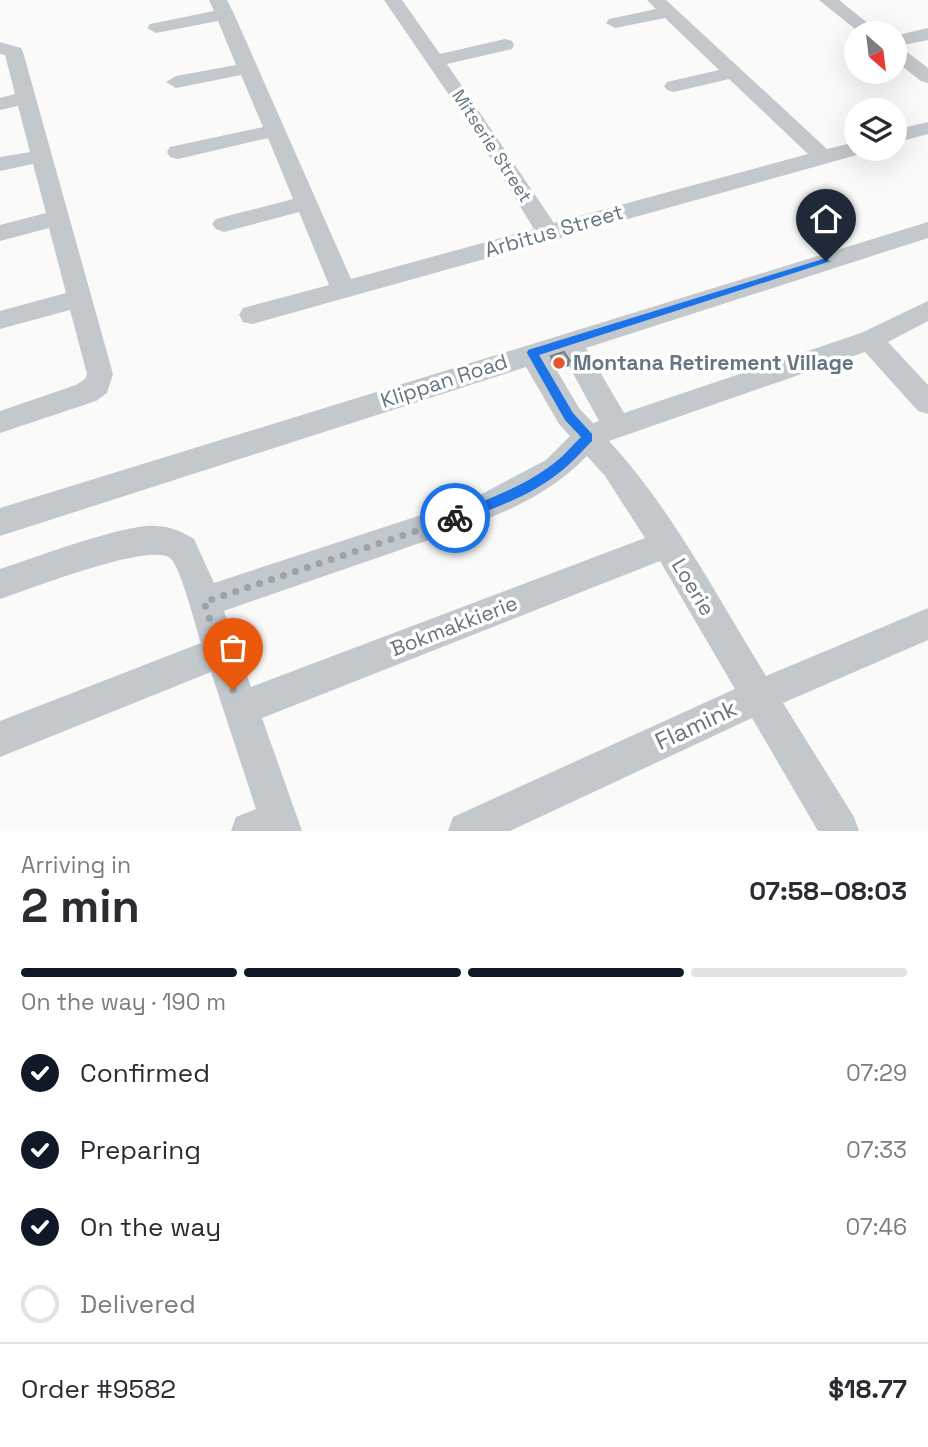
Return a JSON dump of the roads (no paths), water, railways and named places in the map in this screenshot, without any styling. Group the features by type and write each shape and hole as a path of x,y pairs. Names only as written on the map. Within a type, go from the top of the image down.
{"street":[{"name":"Mitserie Street","path":"395,0 548,232"},
{"path":"828,0 855,21"},
{"path":"615,23 662,6 822,157"},
{"path":"156,28 222,7 344,290"},
{"path":"907,40 928,34"},
{"name":"Mitserie Street","path":"436,61 505,45"},
{"path":"0,48 14,52 100,381 86,393 0,422"},
{"path":"907,61 928,77"},
{"path":"176,82 249,68"},
{"path":"674,86 733,72"},
{"path":"0,104 25,99"},
{"path":"907,134 928,128"},
{"path":"178,152 276,130"},
{"name":"Arbitus Street","path":"252,315 844,151"},
{"path":"0,164 42,156"},
{"path":"223,224 306,203"},
{"path":"0,233 57,218"},
{"name":"Klippan Road","path":"0,522 928,230"},
{"path":"0,320 79,298"},
{"path":"204,602 485,506 548,474 588,437 616,425 870,340 928,310"},
{"path":"870,340 928,404"},
{"path":"569,342 616,425"},
{"name":"Loerie","path":"532,353 569,416 615,467 667,544 840,831"},
{"path":"0,584 119,545 156,539 173,543 183,549 190,561 240,709 270,827"},
{"name":"Bokmakkierie","path":"240,709 667,544"},
{"name":"Flamink","path":"467,831 757,696 928,624"},
{"path":"0,739 220,652"}],"place":[{"name":"Montana Retirement Village","path":"559,363"}]}
